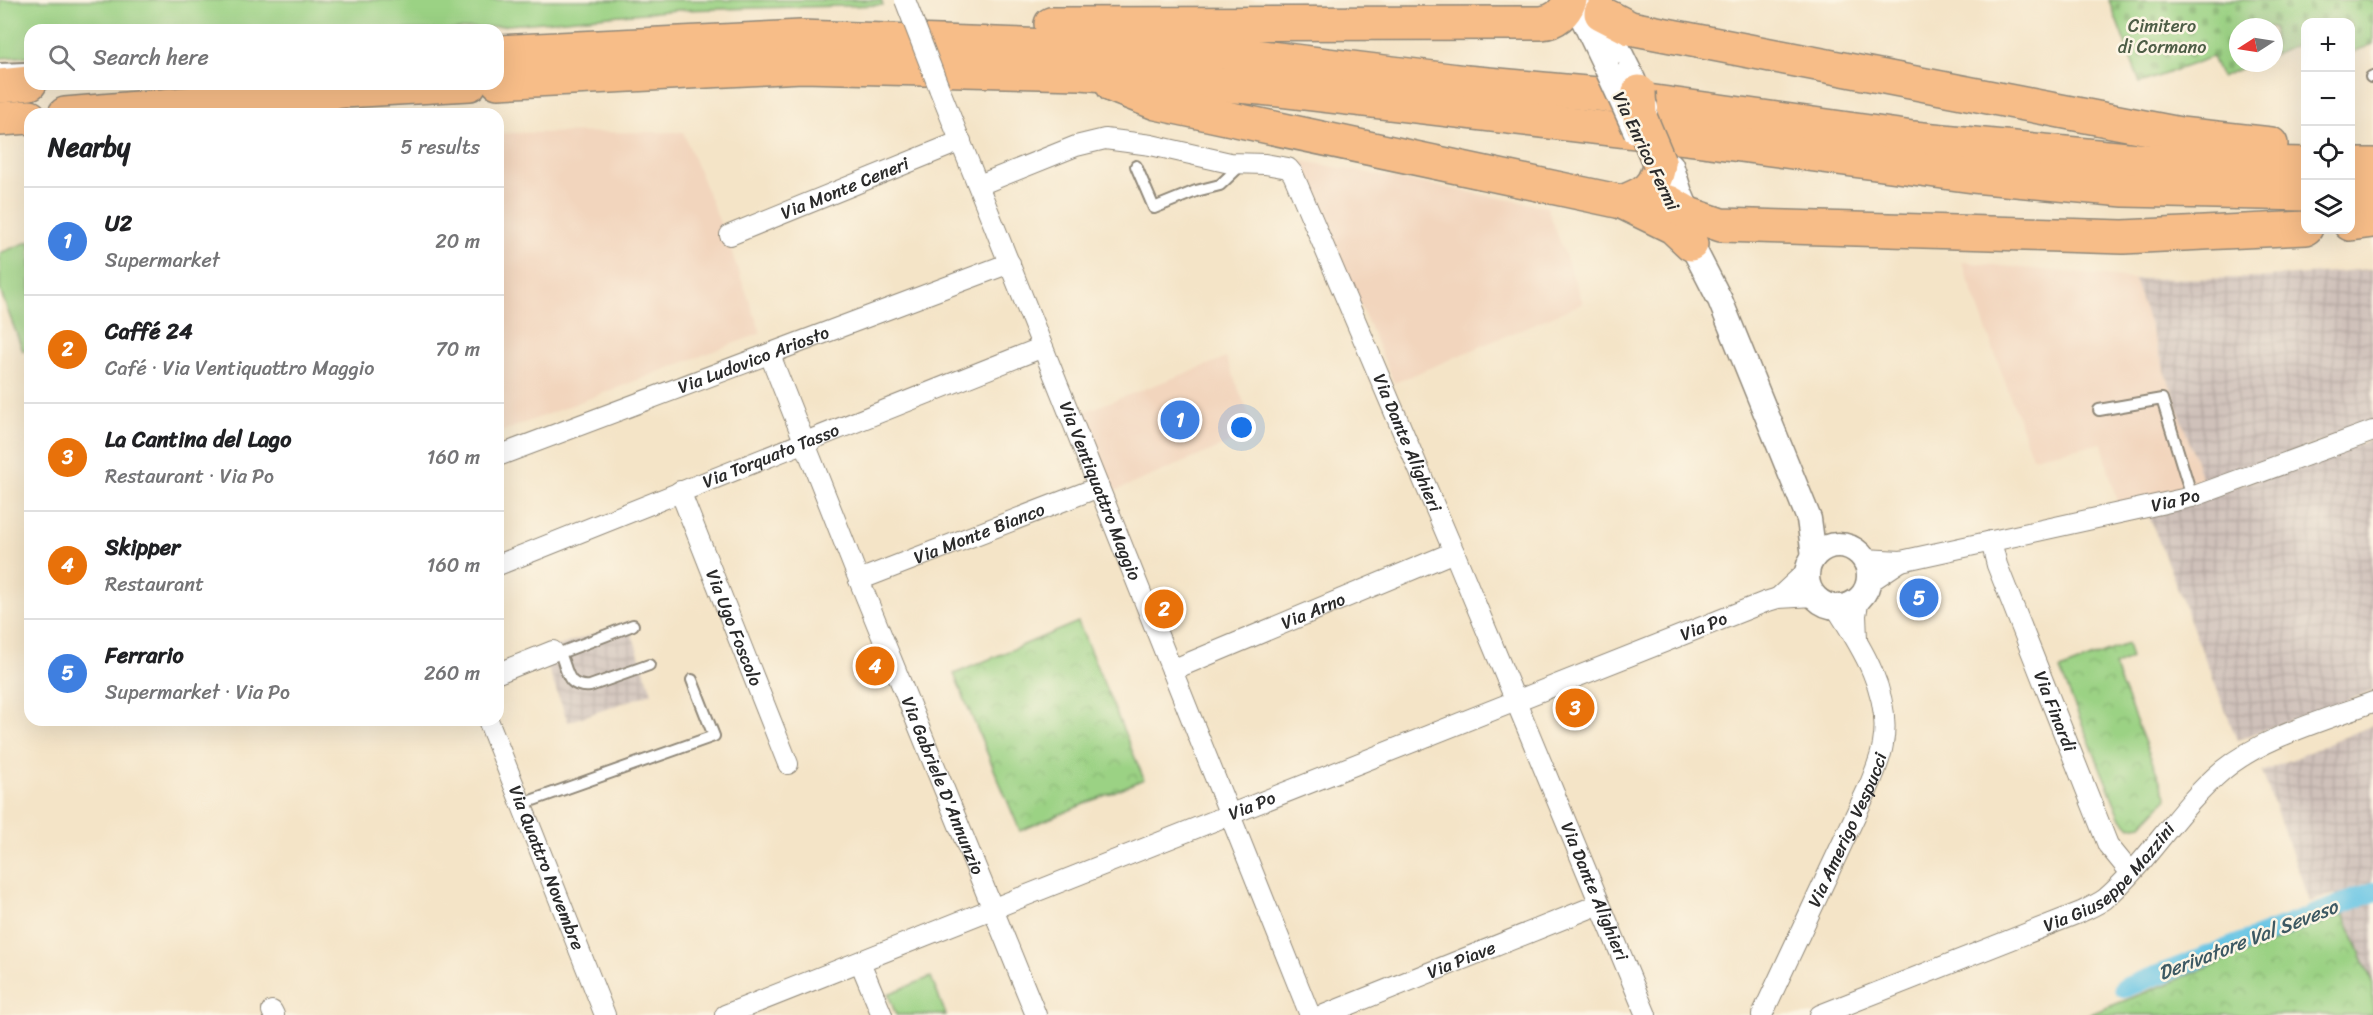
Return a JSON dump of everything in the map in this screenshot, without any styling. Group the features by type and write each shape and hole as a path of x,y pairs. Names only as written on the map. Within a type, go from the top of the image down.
{"highway":[{"path":"801,36 854,22 1068,25 1541,23 1551,21 1585,3 1630,28 2180,134 2301,148"},
{"path":"504,52 801,36 1222,52 1466,82 1597,94 1913,138 2148,161 2301,164"},
{"path":"504,82 802,66 1081,73 1308,93 1696,139 1972,177 2124,190 2301,194"},
{"path":"1081,73 1156,103 1622,202 1673,227 1674,198 1625,77"},
{"path":"0,86 24,84"},
{"path":"138,108 361,90"},
{"path":"0,119 24,117"},
{"path":"2356,170 2373,193"},
{"path":"1622,202 1646,192 1653,185 1721,225 2123,237 2301,228"},
{"path":"2355,223 2373,221"}],"street":[{"name":"Via Ventiquattro Maggio","path":"905,0 1310,1015"},
{"name":"Via Enrico Fermi","path":"1585,3 1625,77"},
{"name":"Via Dante Alighieri","path":"979,185 1076,146 1105,139 1128,141 1241,165 1265,164 1288,168 1293,174 1454,552 1646,1015"},
{"name":"Via Monte Ceneri","path":"730,235 961,141"},
{"path":"1674,198 1720,300 1809,519 1811,563 1807,579 1825,601 1852,603 1864,591 1869,575 1864,559 1852,548 1826,536 1809,519"},
{"name":"Via Ludovico Ariosto","path":"504,454 1010,263"},
{"name":"Via Torquato Tasso","path":"504,562 1043,347"},
{"name":"Via Gabriele D'Annunzio","path":"770,355 1036,1015"},
{"name":"Via Po","path":"1864,559 1901,561 2192,497 2373,431"},
{"name":"Via Monte Bianco","path":"859,580 1100,487"},
{"name":"Via Ugo Foscolo","path":"680,491 788,764"},
{"name":"Via Finardi","path":"1990,541 1997,565 2108,845 2130,872"},
{"path":"1811,563 1822,549 1832,545 1843,545"},
{"name":"Via Arno","path":"1172,670 1454,552"},
{"name":"Via Po","path":"1864,591 1901,561"},
{"name":"Via Po","path":"725,1015 1778,597 1811,563"},
{"name":"Via Amerigo Vespucci","path":"1857,639 1856,615 1864,591"},
{"name":"Via Po","path":"1778,597 1825,601"},
{"name":"Via Amerigo Vespucci","path":"1762,1015 1870,784 1883,746 1885,716 1883,703 1857,639 1825,601"},
{"path":"504,671 557,652"},
{"name":"Via Giuseppe Mazzini","path":"1820,1015 2081,912 2104,900 2194,797 2224,769 2258,747 2373,702"},
{"name":"Via Quattro Novembre","path":"490,726 605,1015"},
{"name":"Via Piave","path":"1324,1015 1600,904"},
{"path":"860,962 882,1015"}],"lane":[{"path":"0,69 24,67"},
{"path":"1136,166 1154,208 1196,191 1220,185 1241,165"},
{"path":"2099,410 2162,399 2192,497"},
{"path":"633,625 557,652 574,685 580,687 600,683 649,665"},
{"path":"522,804 714,736 692,681"}],"shaded area":[{"path":"683,132 727,240 761,333 504,431 504,133"},
{"path":"1298,160 1547,207 1583,303 1394,383"},
{"path":"1962,262 2134,279 2204,485 2117,503 2102,443 2032,457"},
{"path":"2373,269 2373,423 2204,485 2134,279 2257,278"},
{"path":"1226,358 1256,432 1108,494 1078,414"},
{"path":"2373,439 2373,691 2237,740 2149,516"},
{"path":"628,622 652,693 568,722 542,652"},
{"path":"2373,725 2373,984 2335,894 2310,902 2262,772"}],"green space":[{"path":"0,0 881,0 883,5 677,10 504,25 24,24 24,56 0,58"},
{"name":"Cimitero di Cormano","path":"2109,0 2373,0 2373,44 2355,51 2355,18 2301,18 2301,43 2283,51 2283,18 2229,18 2229,72 2233,72 2221,77 2212,57 2140,83"},
{"path":"24,243 23,351 0,290 0,253"},
{"path":"1078,622 1144,779 1020,831 954,674"},
{"path":"2127,644 2131,658 2114,666 2167,798 2142,825 2130,827 2120,816 2060,670"},
{"path":"2344,914 2373,984 2373,1015 2088,1015"},
{"path":"931,977 946,1015 896,1015 888,994"}],"waterway":[{"name":"Derivatore Val Seveso","path":"2124,988 2373,892"}],"place":[{"name":"U2","path":"1180,420"},
{"name":"Ferrario","path":"1919,598"},
{"name":"Caffé 24","path":"1164,609"},
{"name":"Skipper","path":"875,666"},
{"name":"La Cantina del Lago","path":"1575,708"}]}
